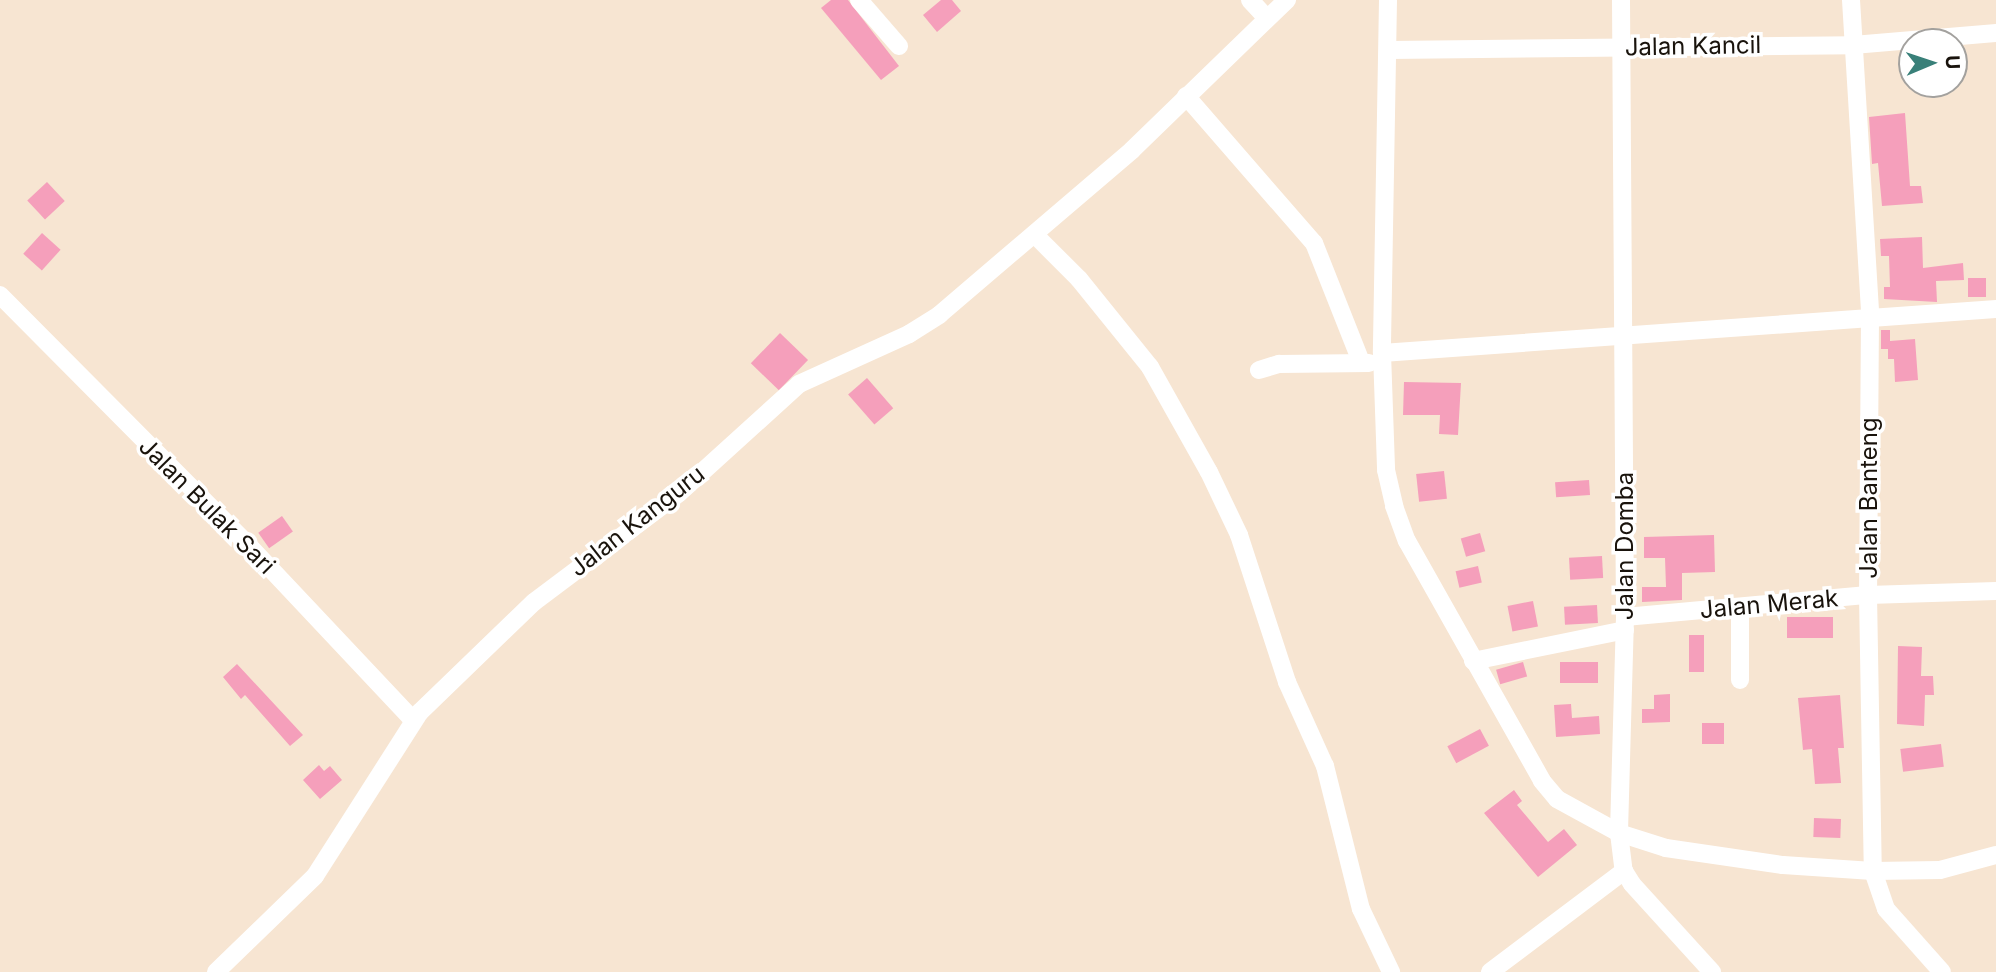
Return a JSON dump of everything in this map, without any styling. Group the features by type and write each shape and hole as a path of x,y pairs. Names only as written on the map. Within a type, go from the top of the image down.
{"street":[{"path":"859,0 899,46"},
{"path":"1250,0 1267,18"},
{"name":"Jalan Kanguru","path":"216,972 315,876 413,720 534,603 679,493 776,401 815,375 925,326 1036,236 1132,150 1287,0"},
{"path":"1388,0 1389,50 1383,142 1382,358 1387,470 1394,506 1408,541 1531,763 1557,799 1619,833 1666,848 1783,865 1874,871 1940,870 1996,855"},
{"name":"Jalan Domba","path":"1621,0 1624,47 1625,623 1619,833 1624,871"},
{"name":"Jalan Banteng","path":"1851,0 1870,315 1868,595 1874,871 1886,909 1942,972"},
{"name":"Jalan Kancil","path":"1389,50 1853,45 1996,33"},
{"path":"1186,96 1314,243 1332,281 1361,362"},
{"path":"1036,236 1079,279 1150,367 1209,472 1239,535 1287,682 1325,766 1361,909 1391,972"},
{"name":"Jalan Bulak Sari","path":"0,295 250,547 413,720"},
{"path":"1259,370 1279,364 1361,362 1870,315 1996,309"},
{"name":"Jalan Merak","path":"1473,661 1625,623 1740,607 1868,595 1996,591"},
{"path":"1740,607 1740,680"},
{"path":"1490,972 1624,871 1641,897 1712,972"}],"building":[{"path":"831,0 848,0 899,66 881,80 821,8"},
{"path":"941,0 952,0 961,11 937,32 923,15"},
{"path":"1905,113 1910,186 1921,186 1923,203 1882,206 1878,163 1872,164 1869,117"},
{"path":"47,182 65,201 45,219 27,200"},
{"path":"42,233 61,250 42,271 23,254"},
{"path":"1922,237 1923,268 1963,263 1964,280 1936,281 1937,302 1884,299 1884,287 1890,287 1889,256 1881,256 1880,239"},
{"path":"1968,278 1986,278 1986,297 1968,297"},
{"path":"1881,330 1890,330 1890,341 1915,339 1918,380 1895,382 1894,359 1888,359 1888,349 1881,349"},
{"path":"780,333 808,360 779,390 751,363"},
{"path":"867,378 893,408 874,425 848,394"},
{"path":"1404,382 1461,383 1458,435 1439,434 1440,415 1403,415"},
{"path":"1444,471 1447,499 1419,502 1416,474"},
{"path":"1589,480 1590,495 1556,497 1555,482"},
{"path":"282,516 293,532 269,548 258,533"},
{"path":"1480,533 1485,551 1466,557 1461,539"},
{"path":"1714,535 1715,572 1682,573 1682,600 1642,602 1642,587 1666,587 1665,558 1644,558 1644,537"},
{"path":"1602,556 1603,578 1570,580 1569,558"},
{"path":"1478,566 1482,583 1459,588 1456,571"},
{"path":"1533,601 1538,627 1512,631 1507,606"},
{"path":"1597,605 1598,623 1565,625 1564,607"},
{"path":"1787,617 1833,617 1833,638 1787,638"},
{"path":"1689,635 1704,635 1704,672 1689,672"},
{"path":"1898,646 1922,647 1921,676 1933,676 1934,695 1925,695 1924,726 1897,724"},
{"path":"1523,662 1527,676 1500,684 1496,670"},
{"path":"1560,662 1598,662 1598,683 1560,683"},
{"path":"237,664 303,735 290,746 245,695 241,699 223,677"},
{"path":"1670,694 1670,722 1642,723 1642,709 1654,709 1654,695"},
{"path":"1840,695 1844,748 1838,748 1841,783 1815,784 1812,749 1803,750 1798,698"},
{"path":"1571,704 1572,718 1599,716 1600,734 1556,737 1554,705"},
{"path":"1702,723 1724,723 1724,744 1702,744"},
{"path":"1480,729 1489,746 1456,763 1447,746"},
{"path":"1941,744 1944,767 1903,772 1900,749"},
{"path":"319,765 324,771 330,766 342,780 320,799 303,780"},
{"path":"1514,790 1522,801 1517,805 1548,842 1564,829 1577,845 1538,877 1484,813"},
{"path":"1814,818 1841,819 1840,838 1813,837"}]}
